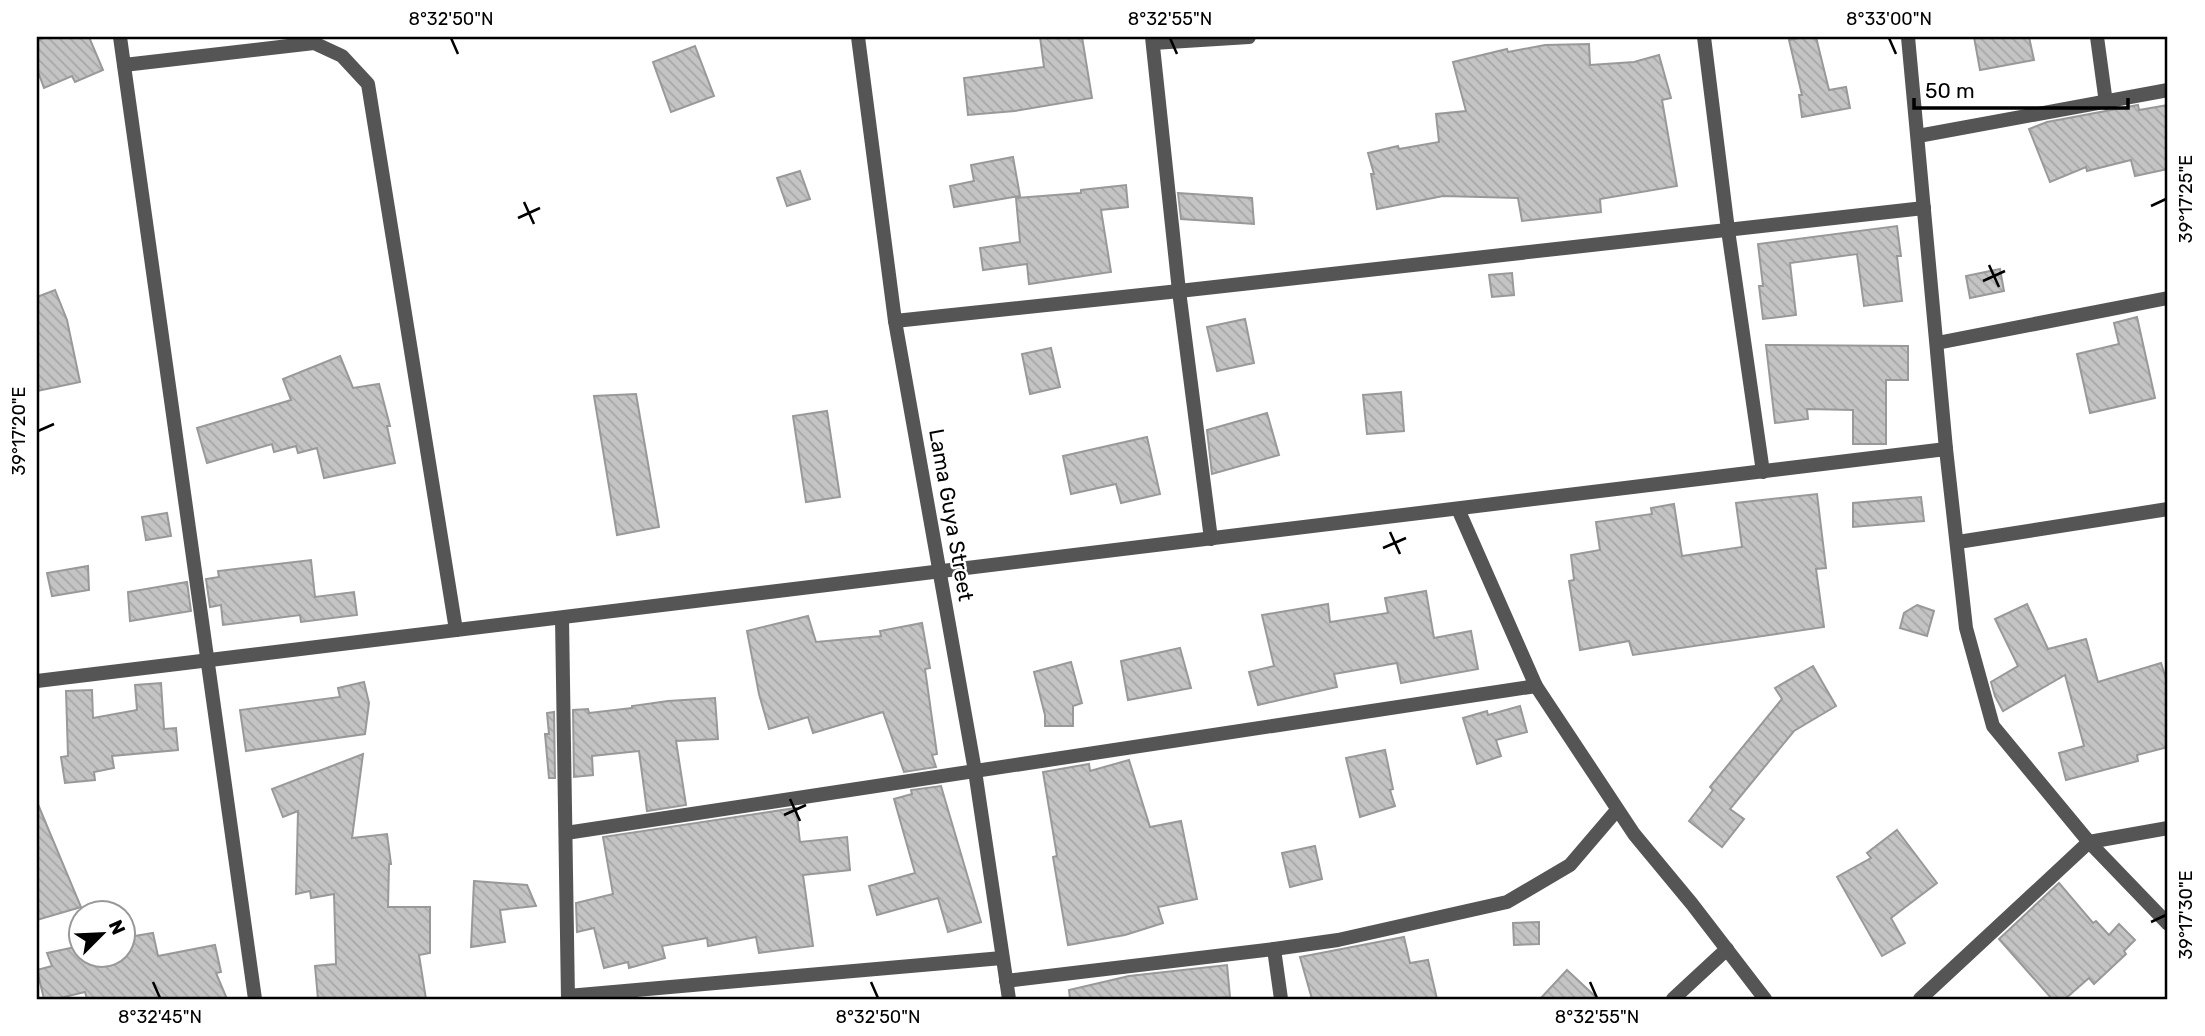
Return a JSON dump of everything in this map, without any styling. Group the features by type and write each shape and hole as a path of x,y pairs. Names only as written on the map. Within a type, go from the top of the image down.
{"street":[{"path":"120,37 255,999"},
{"name":"Lama Guya Street","path":"858,37 895,321 975,771 1009,999"},
{"path":"1211,539 1179,291 1152,40 1249,37"},
{"path":"1704,37 1728,230 1763,472"},
{"path":"1908,37 1946,449 1966,628 1993,726 2089,842 2168,924"},
{"path":"2097,37 2106,103"},
{"path":"124,65 314,43 342,56 368,84 456,630"},
{"path":"1917,136 2168,90"},
{"path":"895,321 1924,208"},
{"path":"1937,343 2168,299"},
{"path":"37,681 1946,449"},
{"path":"1458,509 1536,686 1634,834 1765,999"},
{"path":"1958,542 2168,509"},
{"path":"562,618 568,997 1002,958"},
{"path":"566,833 1536,686"},
{"path":"1006,981 1338,940 1507,902 1570,865 1617,810"},
{"path":"1920,999 2089,842 2168,828"},
{"path":"1274,949 1281,999"},
{"path":"1673,999 1727,949"}],"building":[{"path":"46,37 89,37 103,70 75,82 72,76 44,88 37,69 37,41"},
{"path":"1040,37 1082,37 1092,98 1015,111 968,115 964,78 1044,67"},
{"path":"1816,37 1829,90 1846,87 1850,108 1802,117 1799,95 1802,95 1789,40"},
{"path":"1974,37 2029,37 2034,60 1980,70"},
{"path":"1589,44 1590,65 1634,62 1659,55 1671,98 1662,100 1677,186 1600,199 1601,212 1522,221 1518,198 1443,196 1377,209 1371,174 1374,174 1368,153 1398,146 1399,149 1439,142 1436,114 1466,111 1453,62 1507,49 1508,52 1545,45"},
{"path":"695,46 714,96 671,112 653,62"},
{"path":"2138,105 2139,110 2168,105 2168,169 2135,176 2131,160 2087,171 2086,167 2050,182 2029,129 2047,122"},
{"path":"1013,157 1020,196 954,207 950,186 974,181 971,165"},
{"path":"800,171 810,199 787,206 777,178"},
{"path":"1126,185 1128,207 1101,210 1111,272 1029,284 1027,264 983,270 980,248 1020,242 1016,198 1081,193 1081,190"},
{"path":"1178,193 1252,198 1254,224 1181,219"},
{"path":"1897,226 1902,301 1864,306 1857,254 1790,263 1796,315 1763,319 1759,286 1763,286 1758,244"},
{"path":"2000,269 2004,291 1970,298 1966,276"},
{"path":"1512,273 1514,295 1492,297 1489,275"},
{"path":"55,290 67,320 80,382 37,391 37,297"},
{"path":"2137,317 2155,398 2090,413 2077,354 2119,344 2114,323"},
{"path":"1245,319 1254,363 1217,371 1207,327"},
{"path":"1766,345 1908,346 1908,380 1886,380 1886,444 1853,444 1853,410 1807,409 1808,419 1775,423"},
{"path":"1051,348 1060,387 1030,394 1022,354"},
{"path":"340,356 353,388 379,384 390,426 387,426 395,463 324,478 317,448 298,453 296,446 274,452 272,444 207,463 197,428 291,400 283,379"},
{"path":"1401,392 1404,431 1367,434 1363,395"},
{"path":"636,394 659,527 617,535 594,396"},
{"path":"827,411 840,497 806,502 793,416"},
{"path":"1267,413 1279,455 1212,474 1207,430"},
{"path":"1147,437 1160,494 1121,503 1116,484 1071,494 1063,456"},
{"path":"1817,494 1826,568 1816,569 1824,627 1633,655 1629,641 1580,650 1569,581 1574,580 1571,555 1600,550 1596,522 1652,514 1651,508 1674,504 1682,556 1742,547 1736,503"},
{"path":"1921,497 1924,521 1853,527 1853,503"},
{"path":"167,513 171,536 146,540 142,517"},
{"path":"311,560 315,597 354,592 357,615 301,622 300,615 223,625 221,605 210,607 206,579 219,577 218,571"},
{"path":"88,566 89,590 52,596 47,573"},
{"path":"187,582 191,611 130,621 128,592"},
{"path":"1426,591 1434,638 1471,631 1478,669 1401,683 1397,663 1334,674 1337,687 1258,705 1249,672 1274,666 1262,615 1328,604 1330,622 1388,613 1385,598"},
{"path":"2027,604 2048,649 2086,639 2098,682 2161,663 2168,685 2168,747 2137,755 2138,761 2066,780 2059,753 2084,746 2065,675 2003,711 1991,682 2018,666 1995,619"},
{"path":"1917,605 1934,611 1927,636 1900,628 1904,613"},
{"path":"808,616 816,642 881,636 880,631 922,623 930,668 925,669 937,754 932,755 936,767 904,772 883,712 813,733 808,717 769,729 747,631"},
{"path":"1180,648 1191,688 1128,700 1121,661"},
{"path":"1071,662 1082,703 1073,706 1073,726 1045,726 1045,715 1034,672"},
{"path":"1813,666 1836,706 1794,731 1730,809 1744,819 1722,847 1689,821 1713,790 1710,787 1782,699 1775,688"},
{"path":"364,682 369,703 365,734 246,751 240,710 340,697 338,688"},
{"path":"161,683 164,729 176,728 178,750 112,756 114,768 94,772 95,780 65,783 61,757 68,756 66,691 92,690 93,718 137,710 135,685"},
{"path":"715,698 718,739 676,741 686,805 647,811 639,751 592,756 593,775 574,777 573,710 588,709 589,713 668,701"},
{"path":"1520,706 1527,732 1496,740 1501,756 1477,764 1463,718 1487,711 1488,715"},
{"path":"554,712 555,778 549,778 545,734 549,734 547,713"},
{"path":"1385,750 1393,789 1390,790 1395,806 1360,817 1346,758"},
{"path":"363,754 352,838 387,834 391,864 388,907 430,907 430,953 419,955 426,999 318,999 315,966 336,964 334,894 311,898 310,891 296,894 298,811 283,817 272,789"},
{"path":"1129,760 1150,827 1181,821 1197,899 1158,907 1163,923 1125,935 1068,945 1053,857 1057,856 1043,772 1089,764 1090,771"},
{"path":"941,786 981,922 948,932 938,898 877,915 869,886 915,873 894,799 912,794 911,790"},
{"path":"37,802 78,900 66,900 66,911 37,920"},
{"path":"796,808 800,842 847,837 850,870 803,875 813,946 759,953 756,937 708,946 707,938 662,946 665,958 629,968 628,962 604,968 594,928 577,932 576,903 613,894 603,837"},
{"path":"1897,830 1937,883 1891,918 1905,943 1882,956 1837,877 1871,858 1867,853"},
{"path":"1315,846 1322,879 1290,887 1282,853"},
{"path":"474,881 527,885 536,906 500,910 505,942 471,947"},
{"path":"2059,883 2093,923 2096,921 2109,935 2119,924 2135,940 2124,951 2126,954 2094,984 2089,978 2065,999 2052,999 1999,939"},
{"path":"1539,922 1539,944 1514,945 1513,923"},
{"path":"153,933 158,956 215,945 221,972 216,973 227,999 87,999 85,992 44,999 37,970 52,966 47,953 66,949 66,970 136,970 136,936"},
{"path":"1404,937 1410,963 1428,960 1437,999 1312,999 1300,957"},
{"path":"1227,965 1230,997 1070,999 1069,990 1129,976"},
{"path":"1567,970 1598,999 1540,999"}]}
